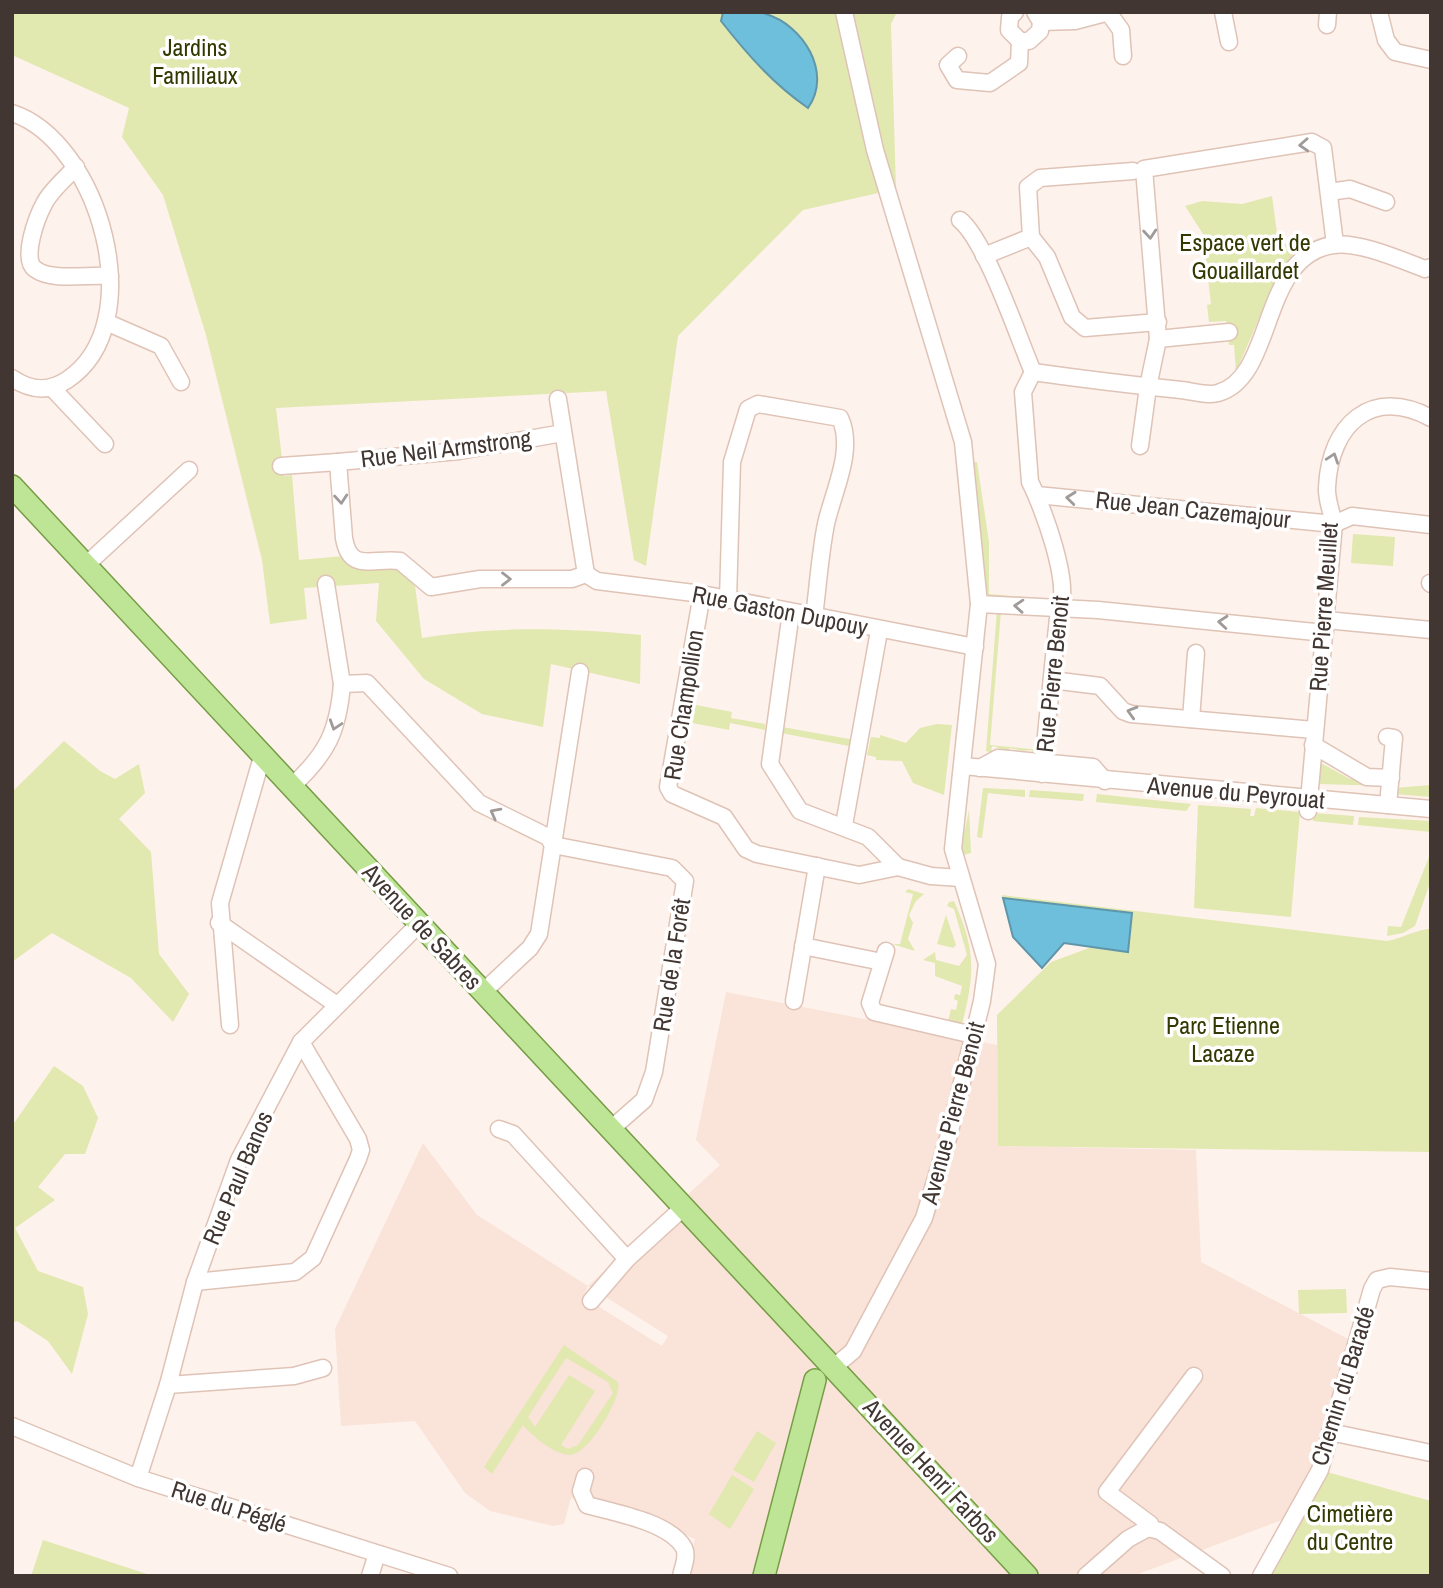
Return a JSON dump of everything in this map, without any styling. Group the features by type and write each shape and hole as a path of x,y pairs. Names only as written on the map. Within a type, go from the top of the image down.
{"main road":[{"name":"Avenue de Sabres","path":"12,486 834,1367"},
{"path":"764,1576 815,1380 800,1330"},
{"path":"815,1380 834,1367"},
{"name":"Avenue Henri Farbos","path":"834,1367 1027,1576"}],"street":[{"path":"958,57 948,65 957,80 990,83 1020,63 1020,41 1009,30 1010,18 1015,12"},
{"path":"1020,41 1037,36 1038,17 1075,21 1109,12 1121,30 1123,56"},
{"path":"1223,12 1229,42"},
{"path":"1379,12 1386,40 1395,52 1431,60"},
{"name":"Avenue Pierre Benoit","path":"834,1367 853,1351 924,1219 949,1135 982,1001 987,964 961,878 953,838 971,767 979,604 963,442 875,150 846,14"},
{"path":"12,113 27,117 49,133 76,167 102,228 110,276 106,321 87,360 77,373 53,388 34,388 12,378"},
{"path":"1140,446 1147,387 1158,339 1144,169 1312,142 1322,148 1335,244"},
{"path":"76,167 44,202 28,252 29,261 35,270 53,275 110,276"},
{"path":"1133,171 1040,178 1028,187 1031,237 1047,257 1072,317 1085,328 1158,322"},
{"path":"1329,192 1350,189 1386,202"},
{"path":"960,220 971,230 984,256 1033,372 1147,387 1218,393 1246,374 1291,268 1316,250 1335,244 1377,251 1425,269 1431,267"},
{"path":"984,256 1031,237"},
{"path":"106,321 161,345 181,382"},
{"path":"1158,339 1229,331"},
{"name":"Rue Pierre Benoit","path":"1033,372 1023,392 1030,482 1037,495 1062,579 1064,601 1059,608 1043,769"},
{"path":"53,388 105,444"},
{"path":"558,399 586,574"},
{"path":"728,600 732,462 748,409 758,404 840,418 845,429 839,481 826,523 814,617"},
{"name":"Rue Pierre Meuillet","path":"1308,805 1334,524 1326,490 1329,472 1342,435 1359,414 1391,404 1431,418"},
{"name":"Rue Neil Armstrong","path":"563,433 459,451 338,462 344,538 346,550 353,558 362,562 400,561 431,587 480,579 572,579 586,574"},
{"path":"281,466 338,462"},
{"path":"86,565 189,470"},
{"name":"Rue Jean Cazemajour","path":"1037,495 1334,524 1352,516 1431,524"},
{"name":"Rue Gaston Dupouy","path":"586,574 597,581 702,594 975,648"},
{"path":"290,787 324,752 337,727 342,684 326,584"},
{"name":"Rue Champollion","path":"702,594 668,787 681,800 724,817 746,849 757,854 859,875 898,867 932,876 961,878"},
{"path":"979,604 1431,630"},
{"path":"792,612 770,764 800,811 844,825 868,837 898,867"},
{"path":"844,825 880,631"},
{"path":"1195,719 1196,653"},
{"path":"483,992 538,938 580,673"},
{"path":"1052,680 1100,687 1123,712 1131,714 1195,719 1314,737 1367,777 1391,778"},
{"path":"342,684 367,683 479,803 548,836 554,845"},
{"path":"1387,737 1394,738 1388,805"},
{"path":"230,1025 219,923 220,903 262,757"},
{"name":"Avenue du Peyrouat","path":"971,767 1043,769 1105,781 1308,805 1388,805 1431,809"},
{"name":"Rue de la Forêt","path":"554,845 672,868 685,881 654,1072 644,1100 611,1129"},
{"path":"794,1001 817,866"},
{"path":"219,923 337,1005"},
{"name":"Rue Paul Banos","path":"138,1478 168,1385 195,1282 239,1160 301,1042 419,924"},
{"path":"803,946 884,957 870,1003 874,1012 973,1035"},
{"path":"195,1282 295,1272 305,1267 313,1258 358,1159 361,1150 358,1139 301,1042"},
{"path":"499,1129 513,1135 627,1259"},
{"path":"591,1301 627,1259 684,1207"},
{"name":"Chemin du Baradé","path":"1261,1576 1320,1470 1377,1280 1390,1278 1431,1281"},
{"path":"168,1385 294,1376 323,1368"},
{"path":"1148,1528 1150,1524 1107,1492 1194,1376"},
{"name":"Rue du Péglé","path":"12,1426 138,1478 449,1576"},
{"path":"1330,1432 1431,1453"},
{"path":"585,1477 581,1491 587,1505 652,1524 685,1549 681,1576"},
{"path":"1086,1576 1128,1539 1148,1528 1160,1531 1222,1576"},
{"path":"370,1576 377,1554"}],"shaded area":[{"path":"726,992 997,1045 998,1146 1196,1150 1201,1262 1350,1340 1317,1466 1290,1517 1133,1576 685,1576 695,1539 633,1512 571,1498 564,1524 553,1526 490,1511 465,1493 415,1421 341,1426 335,1329 423,1143 477,1215 588,1286 720,1165 696,1140","holes":["588,1286 668,1336 662,1346 583,1297"]}],"green space":[{"name":"Jardins Familiaux","path":"12,12 897,12 891,24 896,189 803,210 678,336 646,566 634,560 606,391 276,408 284,476 292,475 299,560 344,556 354,566 361,568 398,568 415,586 422,638 478,631 532,629 641,635 640,684 551,664 543,727 482,714 424,679 376,621 379,583 304,588 307,619 270,624 262,560 206,335 163,195 122,137 129,108 12,55"},
{"name":"Espace vert de Gouaillardet","path":"1272,196 1277,233 1293,255 1277,277 1236,372 1234,345 1229,345 1226,321 1209,322 1207,305 1211,304 1203,234 1185,206 1202,201 1242,204"},
{"path":"977,462 989,542 989,594 1058,600 992,598 983,591 986,584 975,478 968,463"},
{"path":"1353,534 1395,537 1393,566 1351,563"},
{"path":"997,610 1001,611 990,745 1040,750 1039,758 1031,750 1010,748 1007,751 993,746 991,749 995,754 986,751"},
{"path":"691,704 732,712 731,718 765,724 765,730 730,723 729,730 687,722"},
{"path":"937,724 952,725 944,795 913,783 902,761 876,760 876,757 867,755 871,737 880,738 880,735 906,743 920,728"},
{"path":"782,727 855,740 854,747 781,733"},
{"path":"64,741 100,771 115,779 139,764 145,793 119,819 151,852 159,954 189,994 173,1022 131,978 52,933 12,962 12,792"},
{"path":"1319,762 1350,779 1388,781 1388,786 1318,784"},
{"path":"1431,785 1431,797 1393,794 1394,788"},
{"path":"983,788 1025,790 1025,797 988,793 982,838 977,837"},
{"path":"1030,790 1084,794 1083,801 1029,797"},
{"path":"1097,794 1191,804 1186,811 1096,802"},
{"path":"1198,805 1251,809 1250,816 1254,816 1256,808 1300,812 1291,917 1194,908"},
{"path":"969,810 971,853 960,856 957,834 964,834"},
{"path":"1314,813 1354,816 1353,825 1313,821"},
{"path":"1359,817 1431,821 1431,832 1358,825"},
{"path":"1431,852 1431,880 1415,926 1403,933 1387,936 1388,926 1401,927"},
{"path":"908,889 924,894 916,901 909,915 913,923 908,939 915,951 892,944 900,944 913,894 905,892"},
{"name":"Parc Etienne Lacaze","path":"1002,895 1387,941 1431,929 1431,1152 998,1146 997,1015 1051,962 1097,945 1132,912 1003,898"},
{"path":"954,901 970,948 971,962 969,991 962,1024 948,1021 951,1009 956,1010 958,1001 954,999 955,994 960,995 962,986 935,976 935,963 923,960 935,952 936,960 959,966 967,955 954,909 947,906"},
{"path":"946,915 956,945 953,948 937,944"},
{"path":"54,1066 83,1086 98,1118 85,1154 65,1154 38,1187 55,1200 15,1228 38,1271 83,1287 88,1314 72,1374 48,1341 17,1321 12,1323 12,1126"},
{"path":"1346,1289 1347,1313 1299,1314 1298,1290"},
{"path":"564,1345 618,1382 615,1399 604,1422 581,1450 568,1455 554,1450 523,1425 492,1474 484,1467","holes":["566,1358 608,1382 613,1393 578,1445 568,1449 561,1445 595,1391 569,1375 535,1427 528,1417"]},
{"path":"757,1431 776,1443 754,1482 733,1470"},
{"name":"Cimetière du Centre","path":"1327,1472 1431,1501 1431,1576 1269,1576"},
{"path":"732,1475 754,1489 730,1529 709,1514"},
{"path":"43,1540 153,1576 31,1576"}],"water":[{"path":"723,12 761,12 792,28 802,39 810,52 817,80 815,94 808,108 783,89 751,57 721,21"},
{"path":"1003,898 1132,913 1128,952 1064,943 1042,968 1013,937"}]}
